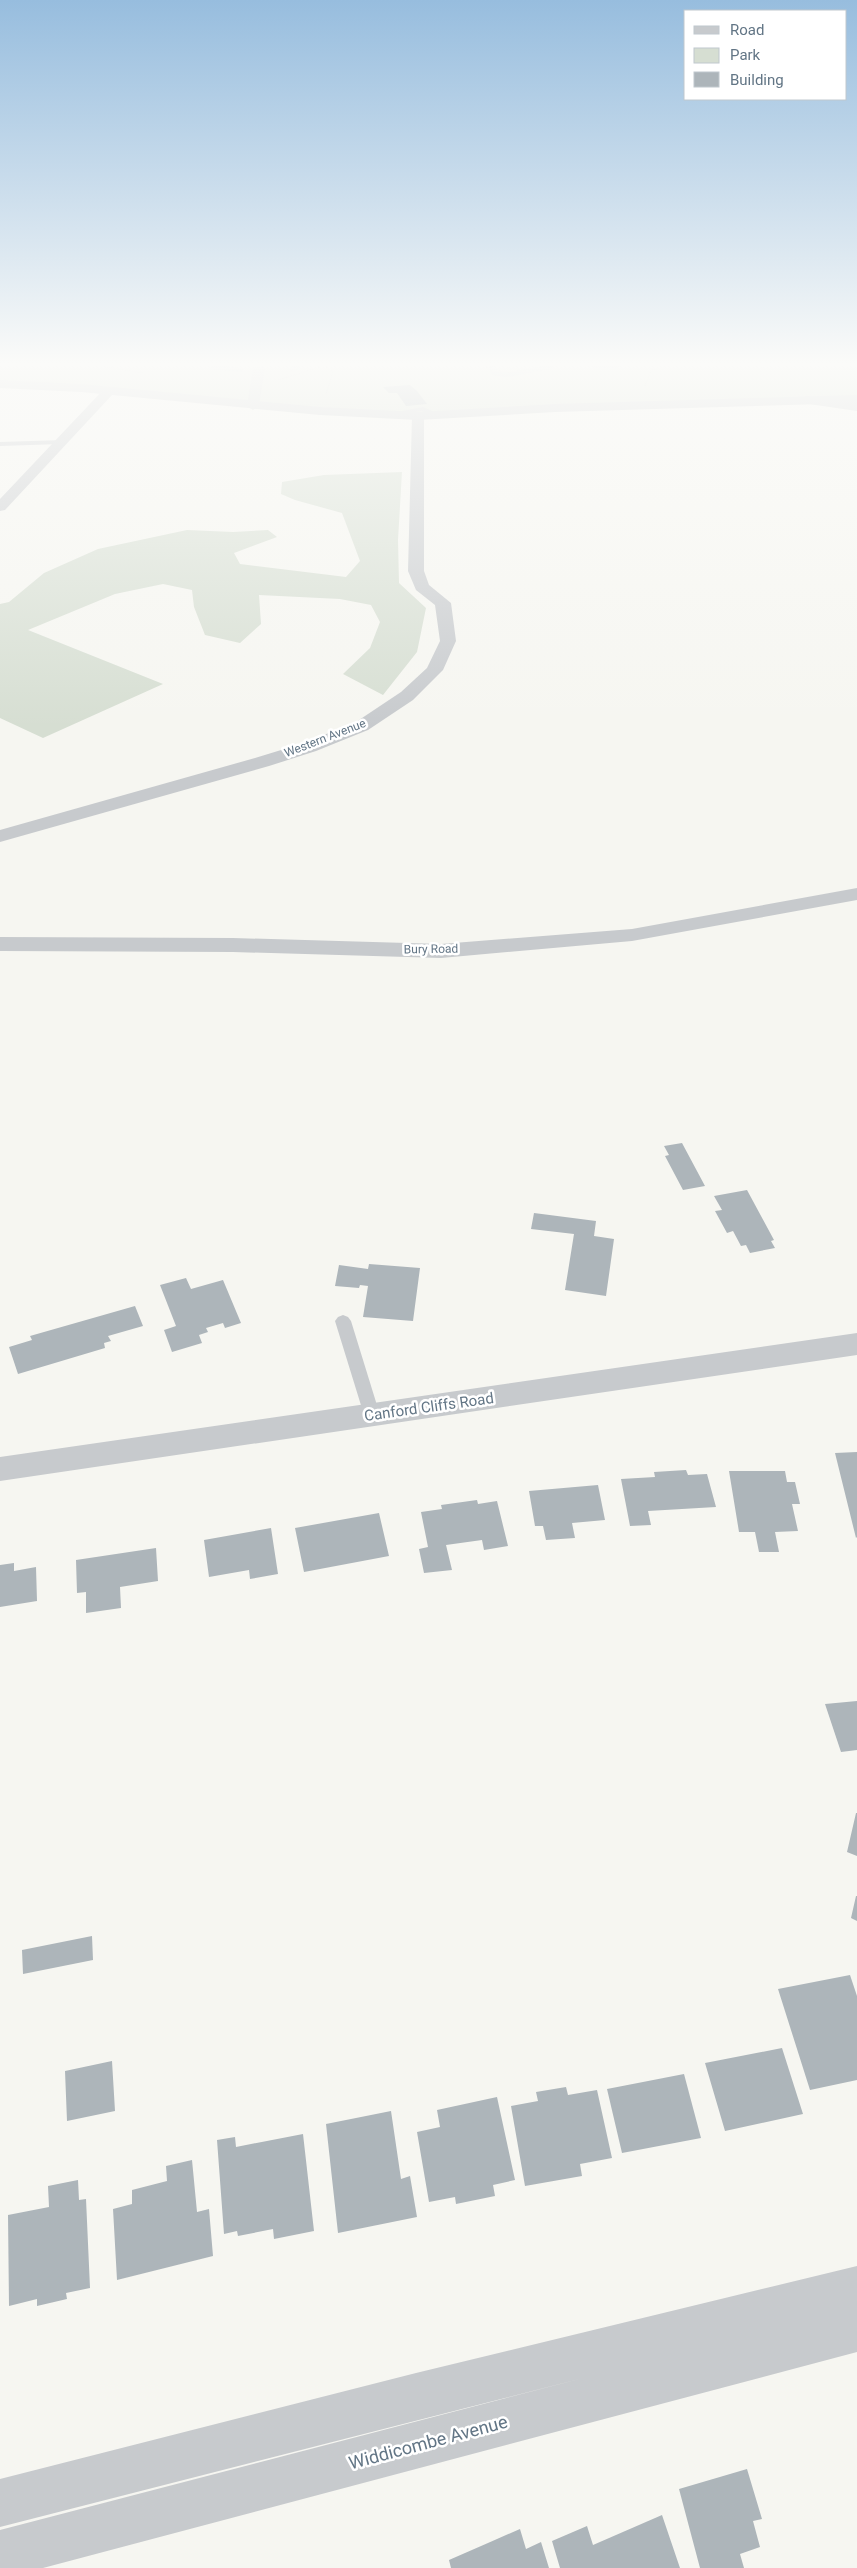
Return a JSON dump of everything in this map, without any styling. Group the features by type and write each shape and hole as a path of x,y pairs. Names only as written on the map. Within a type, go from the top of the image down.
{"street":[{"path":"0,507 5,496 14,487"},
{"name":"Western Avenue","path":"0,836 314,746 362,726 407,696 434,670 448,641 443,603 422,587 416,571 417,487"},
{"name":"Bury Road","path":"0,944 233,945 441,951 632,935 857,894"},
{"name":"Canford Cliffs Road","path":"0,1470 857,1344"},
{"path":"0,2504 416,2396 857,2288"},
{"name":"Widdicombe Avenue","path":"0,2555 857,2330"}],"lane":[{"path":"343,1321 372,1415"}],"green space":[{"path":"282,487 401,487 398,540 399,583 426,608 417,652 383,695 343,674 370,648 380,622 371,605 340,599 259,595 261,624 240,643 205,635 194,607 192,590 163,584 115,594 28,630 163,684 43,738 0,718 0,604 9,602 44,573 98,549 187,530 233,532 268,530 277,537 234,553 240,564 346,577 360,561 342,513 295,500 281,494"}],"building":[{"path":"682,1143 705,1186 683,1190 665,1156 669,1155 664,1146"},
{"path":"747,1190 774,1240 771,1241 775,1248 750,1253 746,1245 741,1246 733,1231 727,1233 715,1211 722,1210 714,1196"},
{"path":"534,1213 596,1221 594,1236 614,1239 606,1296 565,1290 574,1234 531,1229"},
{"path":"369,1264 420,1268 413,1321 363,1317 368,1286 360,1285 359,1288 335,1286 339,1265 368,1269"},
{"path":"186,1278 191,1289 223,1280 241,1323 225,1328 223,1323 206,1328 208,1332 199,1335 202,1343 172,1352 164,1330 176,1326 160,1285"},
{"path":"135,1306 143,1326 108,1336 111,1341 104,1343 105,1348 18,1374 9,1347 32,1340 30,1336"},
{"path":"857,1452 857,1537 856,1538 835,1453"},
{"path":"686,1470 688,1475 707,1474 716,1507 648,1511 651,1525 630,1526 621,1479 655,1477 654,1472"},
{"path":"729,1471 785,1471 787,1482 795,1482 800,1504 792,1504 798,1531 775,1532 779,1552 759,1552 755,1532 739,1532"},
{"path":"598,1485 605,1520 572,1523 575,1538 546,1540 543,1526 535,1526 529,1491"},
{"path":"477,1500 478,1504 497,1501 508,1546 484,1550 482,1540 446,1545 452,1570 424,1573 419,1549 428,1547 421,1512 442,1509 441,1505"},
{"path":"379,1513 389,1556 304,1572 295,1528"},
{"path":"271,1528 278,1574 250,1579 249,1570 209,1577 204,1540"},
{"path":"156,1548 158,1581 120,1587 121,1608 86,1613 86,1592 77,1593 76,1560"},
{"path":"14,1563 14,1571 36,1567 37,1601 0,1607 0,1565"},
{"path":"857,1701 857,1750 841,1752 825,1704"},
{"path":"857,1813 857,1856 847,1852"},
{"path":"857,1896 857,1921 851,1918"},
{"path":"92,1936 93,1960 23,1974 22,1950"},
{"path":"850,1975 857,1996 857,2080 810,2090 778,1989"},
{"path":"782,2048 803,2114 725,2131 705,2063"},
{"path":"112,2061 115,2111 67,2121 65,2071"},
{"path":"684,2074 701,2138 622,2153 607,2089"},
{"path":"566,2087 568,2095 597,2090 612,2158 580,2164 582,2176 525,2186 511,2106 538,2101 536,2092"},
{"path":"497,2097 515,2180 493,2185 495,2196 456,2204 455,2197 429,2202 417,2132 440,2127 437,2110"},
{"path":"391,2111 401,2179 410,2176 417,2217 338,2233 326,2124"},
{"path":"303,2134 314,2231 274,2239 273,2229 238,2236 237,2231 224,2234 217,2140 235,2137 236,2147"},
{"path":"192,2160 197,2212 209,2209 213,2256 117,2280 113,2209 132,2204 132,2190 167,2181 166,2166"},
{"path":"78,2180 79,2200 86,2199 90,2288 66,2293 67,2299 37,2306 37,2299 9,2306 8,2215 49,2207 48,2186"},
{"path":"747,2469 762,2519 753,2521 760,2547 740,2554 744,2568 700,2568 679,2489"},
{"path":"662,2515 680,2568 560,2568 552,2541 587,2526 593,2545"},
{"path":"520,2529 526,2549 541,2542 549,2568 451,2568 449,2560"}]}
